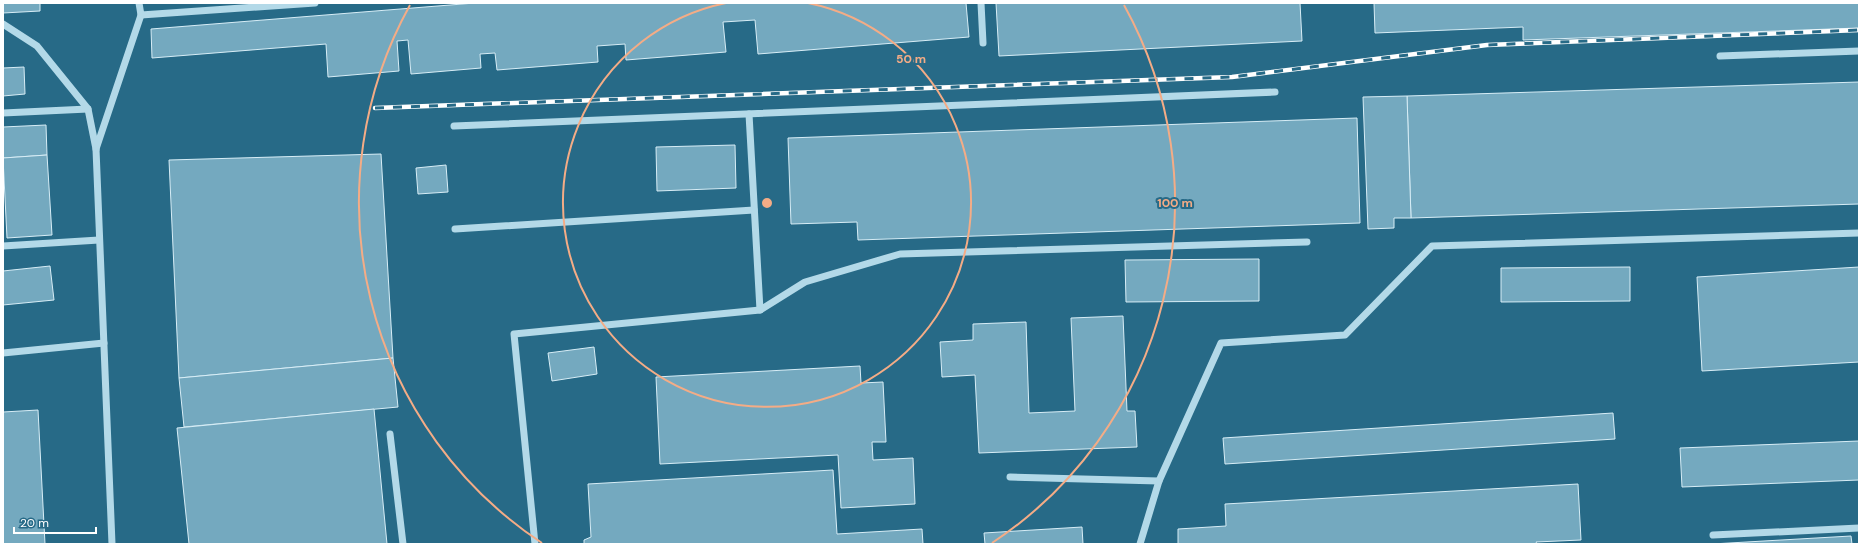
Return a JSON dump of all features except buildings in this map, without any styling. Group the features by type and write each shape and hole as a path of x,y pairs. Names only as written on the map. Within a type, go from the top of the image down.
{"lane":[{"path":"96,150 141,15 139,3"},
{"path":"141,15 315,3"},
{"path":"981,3 983,43"},
{"path":"3,24 37,46 88,109 96,150 112,544"},
{"path":"1720,56 1859,51"},
{"path":"454,126 1275,92"},
{"path":"3,113 88,109"},
{"path":"749,114 760,310"},
{"path":"454,229 754,210"},
{"path":"1140,544 1159,481 1221,343 1345,335 1432,246 1859,233"},
{"path":"3,246 99,240"},
{"path":"535,544 514,334 760,310 805,282 900,254 1307,242"},
{"path":"3,352 104,343"},
{"path":"390,434 403,544"},
{"path":"1010,477 1159,481"},
{"path":"1713,535 1859,528"}],"railway":[{"path":"375,108 1232,77 1487,45 1859,30"}]}
